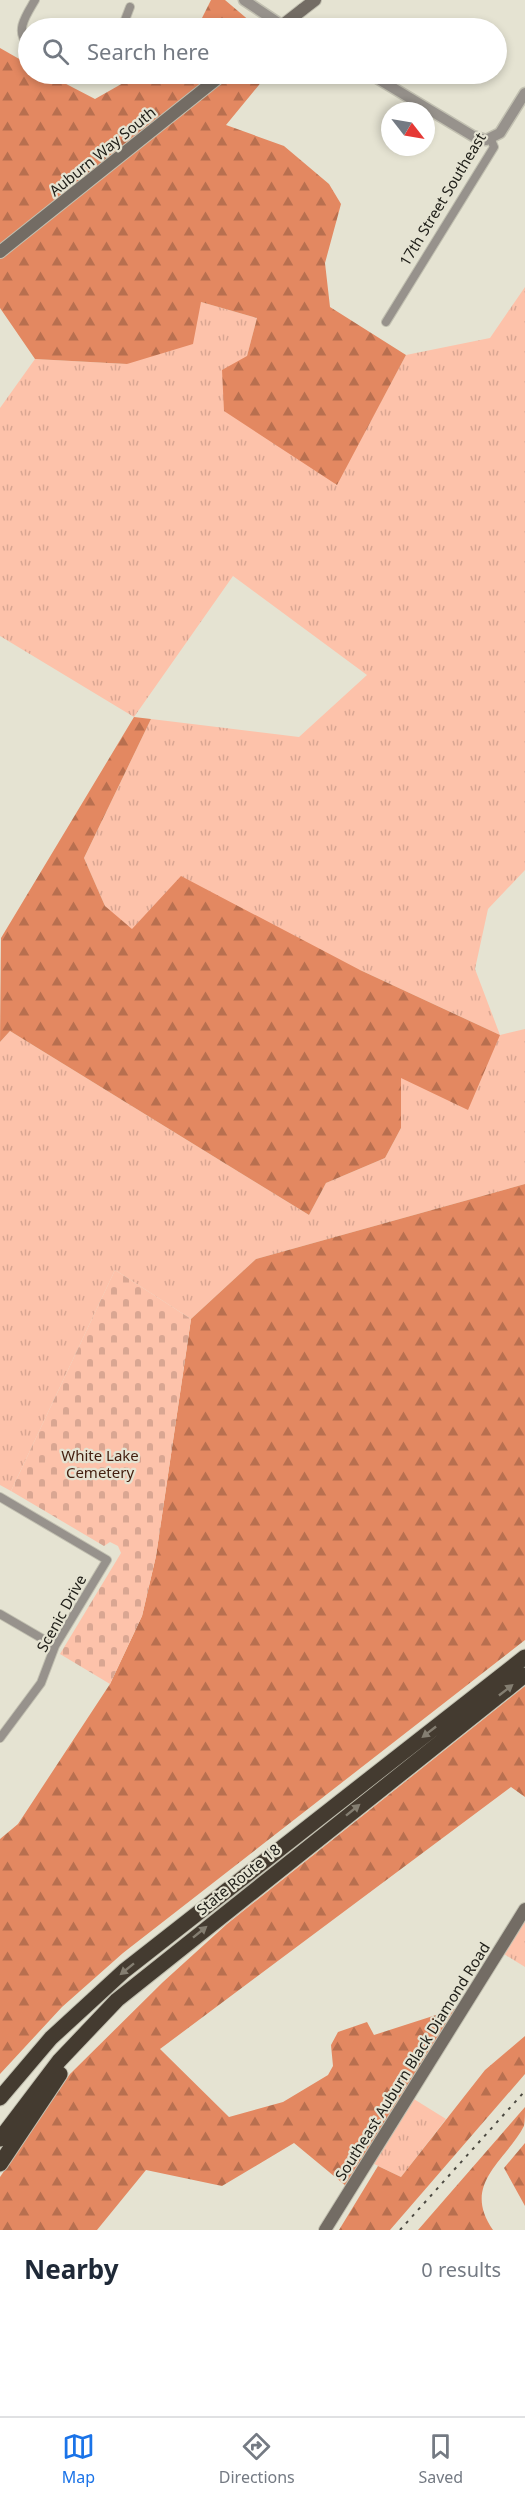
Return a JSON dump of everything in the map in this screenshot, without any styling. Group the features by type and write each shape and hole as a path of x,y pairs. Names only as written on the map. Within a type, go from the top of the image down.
{"highway":[{"name":"State Route 18","path":"0,2098 51,2038 102,1990 525,1657"},
{"name":"State Route 18","path":"0,2139 36,2089 88,2028 167,1959 525,1675"},
{"path":"0,2164 59,2075 167,1959"}],"main road":[{"path":"292,18 315,0"},
{"name":"Auburn Way South","path":"0,252 210,84"},
{"name":"Southeast Auburn Black Diamond Road","path":"325,2230 525,1909"}],"street":[{"path":"26,18 35,0"},
{"path":"244,0 271,18"},
{"path":"126,18 130,7"},
{"path":"387,84 473,136 491,140"},
{"name":"17th Street Southeast","path":"386,322 494,147 491,140 506,127 525,93"},
{"name":"Scenic Drive","path":"0,1497 107,1560 55,1646 38,1689 0,1738"},
{"path":"0,1614 55,1646"}],"green space":[{"path":"211,0 225,0 246,18 202,18"},
{"path":"0,48 18,58 18,84 66,84 95,99 121,84 260,84 226,125 284,146 329,184 341,204 325,263 330,307 406,355 337,485 224,411 222,370 247,356 257,318 201,302 193,344 127,364 35,359 0,308"},
{"path":"525,287 525,870 488,909 475,969 500,1035 360,970 131,934 105,906 84,858 151,719 299,737 367,675 233,576 134,717 0,636 0,408 35,359 127,364 201,302 257,318 247,356 336,485 406,355 490,338"},
{"path":"134,717 151,719 84,858 105,906 132,929 181,876 360,970 500,1035 468,1110 401,1078 401,1128 385,1158 326,1183 309,1215 10,1031 0,1042 1,938"},
{"path":"525,1029 525,1184 256,1259 191,1319 115,1270 11,1491 0,1485 0,1042 10,1031 309,1215 326,1183 385,1158 401,1128 401,1078 500,1035"},
{"path":"525,1184 525,1640 123,1953 62,2007 0,2074 0,1839 18,1824 110,1684 142,1616 156,1556 191,1319 256,1259"},
{"name":"White Lake Cemetery","path":"115,1270 191,1319 156,1556 142,1616 110,1684 60,1654 121,1553 118,1546 110,1542 104,1546 11,1491"},
{"path":"525,1686 525,1797 511,1787 160,2049 229,2117 283,2102 328,2075 333,2066 331,2045 338,2032 367,2022 374,2035 464,2006 346,2186 294,2143 222,2186 146,2170 97,2230 0,2230 0,2177 70,2074 163,1982 227,1924"},
{"path":"525,1909 525,1967 499,1951"},
{"path":"525,2036 525,2074 390,2230 339,2230 378,2166 401,2177 485,2070"},
{"path":"409,2096 446,2119 401,2177 368,2161"},
{"path":"525,2107 524,2126 489,2174 484,2186 482,2199 484,2214 493,2230 418,2230"},
{"path":"525,2143 525,2206 504,2168"}],"railway":[{"path":"400,2230 525,2091"}]}
